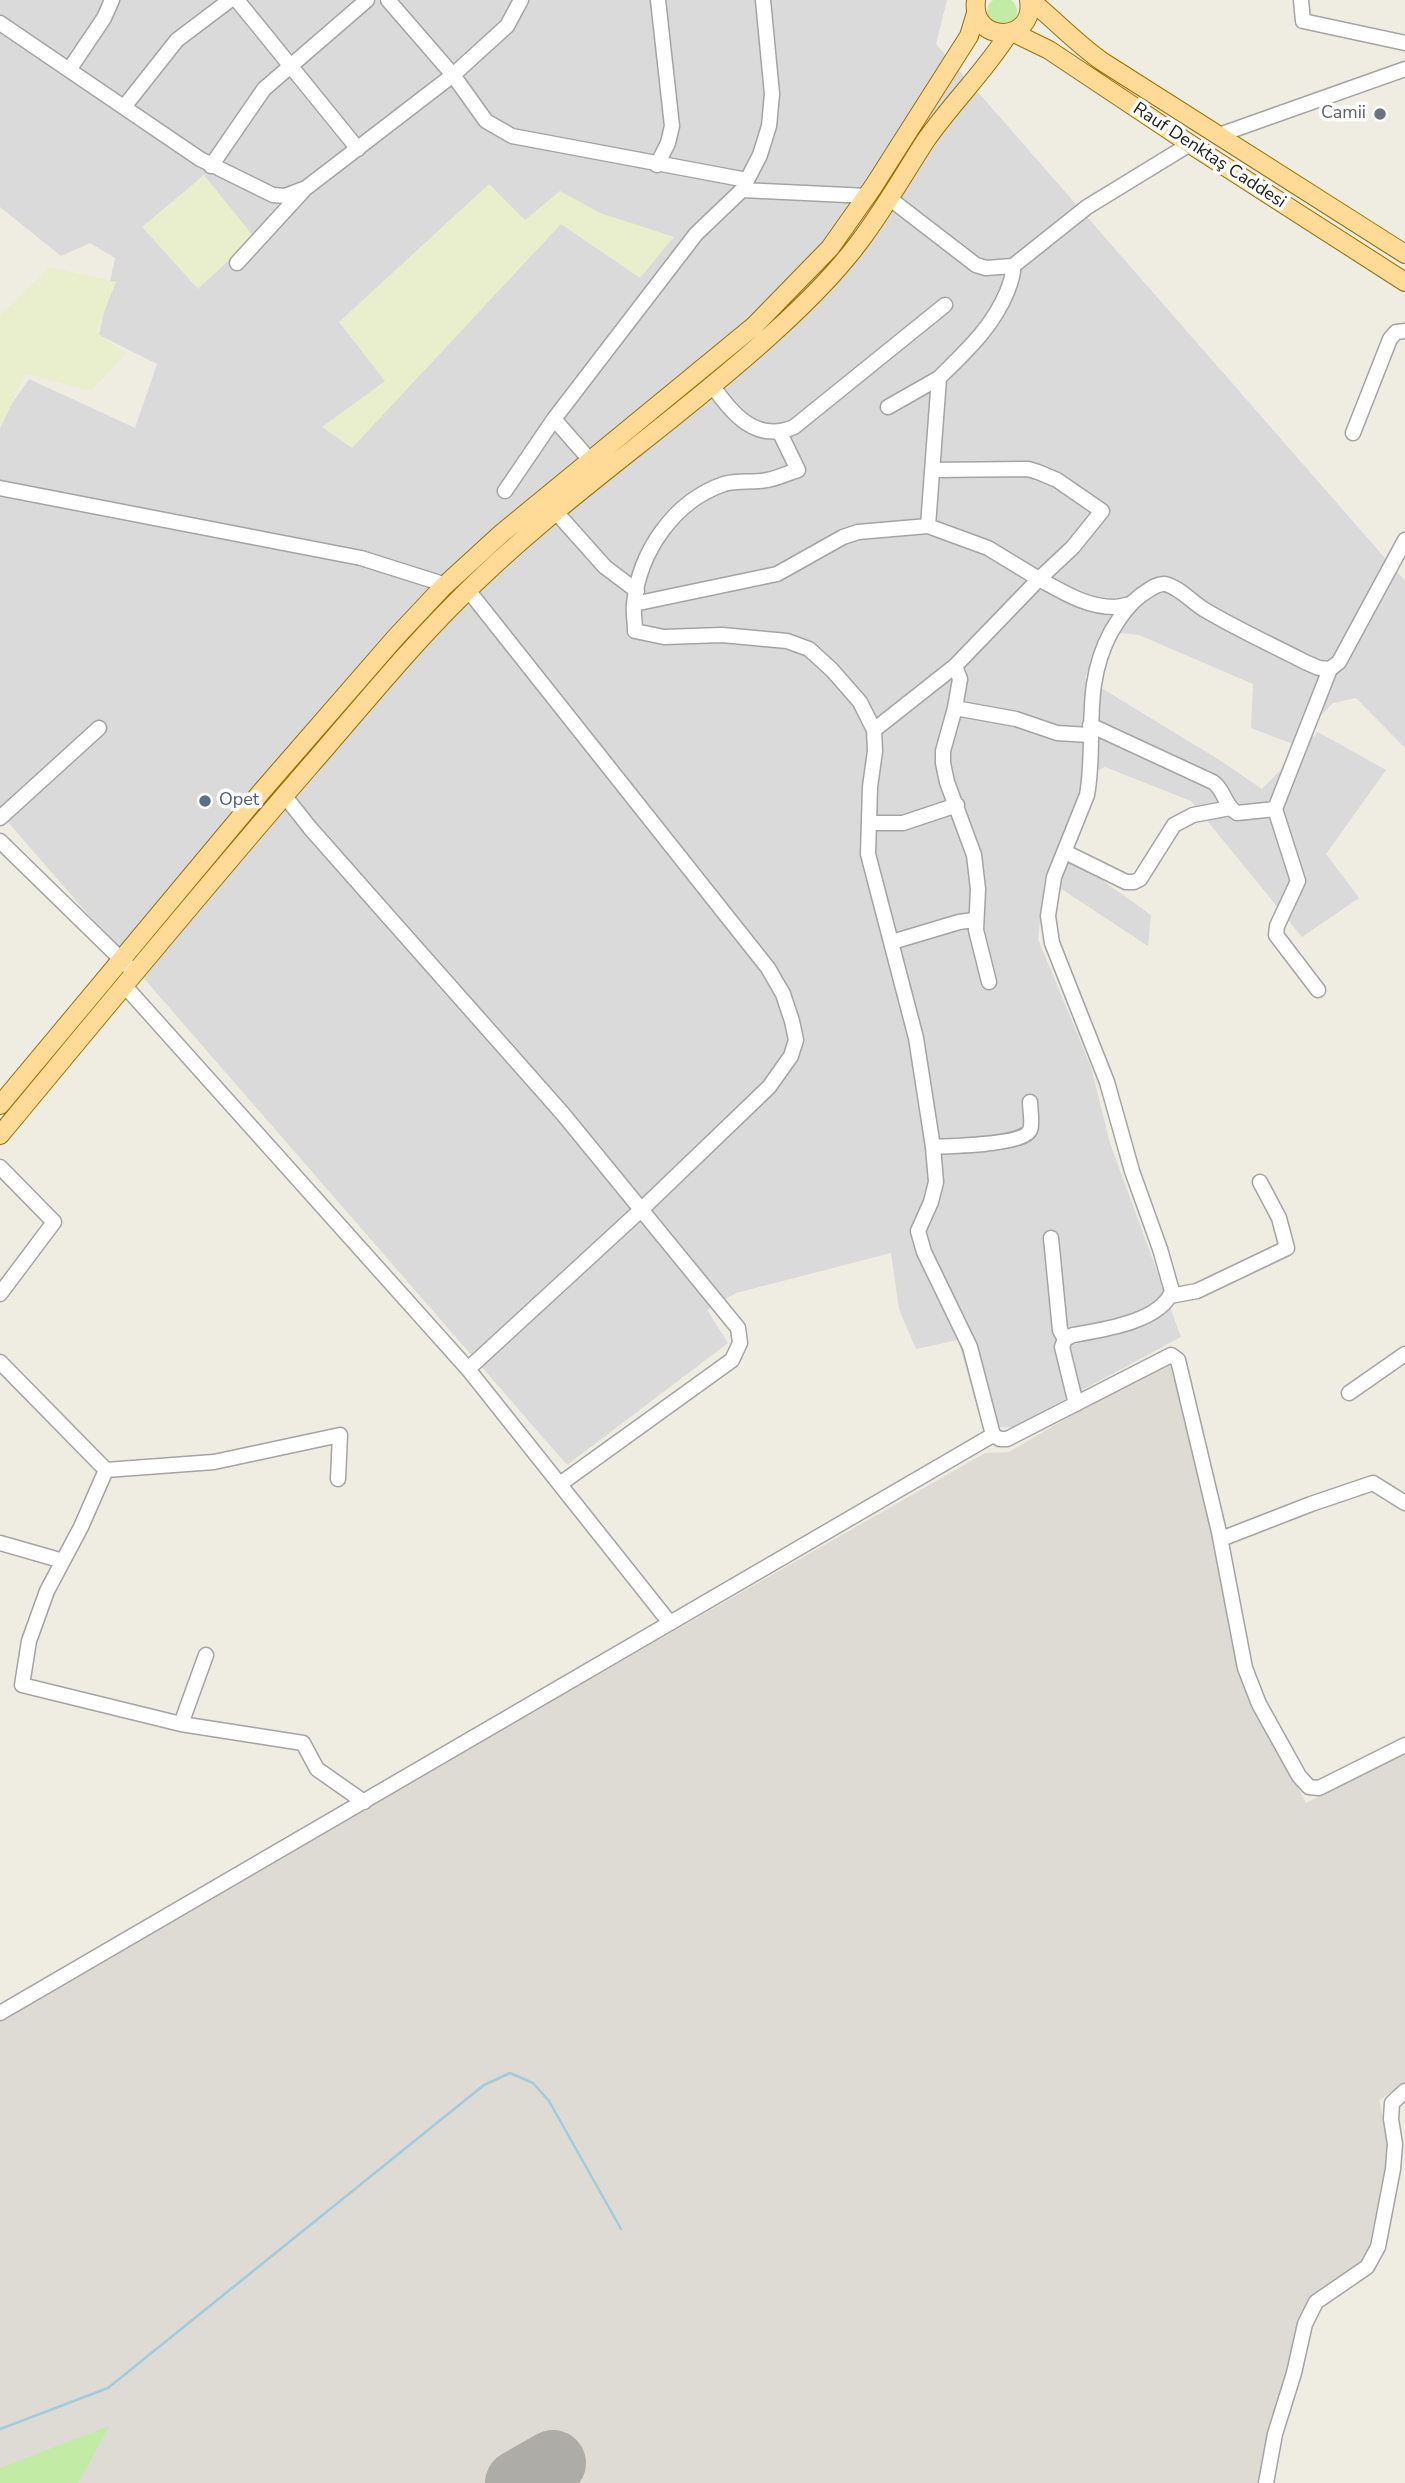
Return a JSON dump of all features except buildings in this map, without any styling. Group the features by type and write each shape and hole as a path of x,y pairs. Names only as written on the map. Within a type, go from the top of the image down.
{"main road":[{"path":"0,1135 284,795 407,654 468,590 556,512 772,335 818,290 858,243 927,139 967,86 995,55 1010,32 1027,19 1029,0"},
{"name":"Rauf Denktaş Caddesi","path":"1029,0 1048,14 1078,44 1405,254"},
{"path":"0,1105 120,959 387,647 443,587 502,533 754,326 830,248 868,196 969,37 974,5"},
{"name":"Rauf Denktaş Caddesi","path":"974,5 979,19 988,29 1010,32 1049,50 1405,282"}],"street":[{"path":"69,70 113,0"},
{"path":"124,107 177,40 230,0"},
{"path":"237,0 358,149"},
{"path":"211,166 257,98 367,0"},
{"path":"388,0 453,75 478,113 504,133 744,185 868,196"},
{"path":"0,23 211,166 273,195 296,193 306,188 453,75 507,26 521,0"},
{"path":"657,165 668,143 672,126 658,0"},
{"path":"1301,0 1303,21 1405,43"},
{"path":"505,491 554,419 696,234 744,185 760,155 769,126 772,94 760,1"},
{"path":"1219,135 1405,69"},
{"path":"889,198 976,265 986,268 1013,265 1087,207 1190,144"},
{"path":"237,263 306,188"},
{"path":"888,407 939,378 991,324 1014,275 1013,265"},
{"path":"712,385 727,407 744,421 763,431 780,433 794,427 945,305"},
{"path":"1353,433 1390,339 1396,332 1405,331"},
{"path":"928,526 939,378"},
{"path":"554,419 590,460"},
{"path":"780,433 798,470 767,480 727,483 710,490 685,506 664,526 647,557 636,597 635,631 664,637 722,635 761,639 787,642 809,649 860,702 874,730 868,854 916,1038 933,1147 936,1182 931,1202 918,1231 923,1252 970,1347 993,1435 1007,1439 1171,1354 1178,1360 1221,1539 1245,1668 1259,1704 1298,1776 1309,1787 1319,1788 1405,1745"},
{"path":"874,730 955,666 1073,547 1102,511 1057,480 1028,469 932,470"},
{"path":"0,488 361,558 437,582 443,587"},
{"path":"556,512 636,597"},
{"path":"636,597 777,574 843,537 858,532 928,526 988,548 1071,597 1116,607 1130,604"},
{"path":"1318,990 1276,935 1277,926 1298,881 1275,809 1330,669 1339,662 1405,540"},
{"path":"1170,1296 1172,1286 1132,1171 1107,1082 1052,943 1049,903 1054,877 1087,795 1090,706 1099,660 1115,626 1130,604 1157,585 1166,584 1205,610 1319,668 1330,669"},
{"path":"468,590 768,968 783,994 796,1040 791,1056 769,1087 643,1208 468,1369"},
{"path":"955,666 960,679 943,751 943,762 947,782 976,867 978,889 974,920 989,982"},
{"path":"955,708 1016,719 1057,733 1090,730 1213,782 1222,790 1230,808 1237,813 1275,809"},
{"path":"0,818 99,728"},
{"path":"284,795 310,828 563,1114 643,1208 738,1328 740,1343 732,1360 560,1484"},
{"path":"869,823 902,823 957,805"},
{"path":"1065,852 1126,882 1134,882 1140,879 1174,825 1192,815 1230,808"},
{"path":"0,841 120,959 129,979 468,1369 670,1623"},
{"path":"892,942 974,920"},
{"path":"933,1147 1006,1141 1024,1136 1030,1128 1030,1102"},
{"path":"0,1167 54,1222 0,1294"},
{"path":"1076,1404 1062,1347 1065,1339 1131,1323 1150,1313 1170,1296 1197,1291 1287,1248 1279,1218 1259,1182"},
{"path":"1051,1238 1060,1330 1065,1339"},
{"path":"1349,1393 1405,1354"},
{"path":"0,1362 106,1471"},
{"path":"106,1471 214,1462 340,1435 338,1479"},
{"path":"0,2013 993,1435"},
{"path":"106,1471 81,1527 47,1591 29,1641 22,1685 180,1724 303,1743 317,1769 364,1802"},
{"path":"1221,1539 1373,1483 1405,1503"},
{"path":"0,1543 63,1561"},
{"path":"180,1724 206,1655"},
{"path":"1266,2483 1275,2434 1294,2373 1305,2324 1316,2302 1367,2267 1378,2247 1393,2169 1395,2144 1391,2119 1392,2103 1405,2091"}],"shaded area":[{"path":"0,0 947,0 936,44 1405,581 1405,748 1356,698 1333,703 1293,744 1251,728 1253,684 1139,635 1103,631 1085,678 1262,789 1318,732 1386,770 1326,854 1359,898 1302,937 1191,801 1105,767 1081,778 1080,792 1057,848 1151,915 1148,946 1045,878 1038,939 1091,1067 1110,1143 1181,1337 1013,1427 983,1428 958,1340 916,1349 899,1309 891,1253 736,1293 707,1310 728,1343 567,1465 0,813 0,421 29,379 135,428 157,364 99,335 115,258 90,243 61,256 0,207"},
{"path":"1163,1362 1175,1365 1215,1544 1241,1678 1306,1803 1405,1754 1405,2084 1379,2100 1389,2142 1367,2258 1313,2294 1300,2314 1285,2387 1260,2483 0,2483 0,2020 985,1453 1009,1452"}],"green space":[{"path":"1002,-3 1008,-2 1016,6 1016,18 1008,26 1002,27 996,26 988,18 987,12 988,6 996,-2"},
{"path":"204,175 254,237 198,289 142,227"},
{"path":"489,184 525,220 560,191 600,213 674,237 640,278 561,224 352,448 322,427 385,381 339,322"},
{"path":"49,267 116,282 96,332 126,354 91,391 25,374 0,429 0,315"},
{"path":"109,2426 78,2483 0,2483 0,2468"}],"waterway":[{"path":"0,2429 108,2388 484,2085 510,2073 533,2083 549,2101 621,2229"}],"runway":[{"path":"518,2483 553,2463"}],"place":[{"name":"Camii","path":"1380,114"},
{"name":"Opet","path":"205,801"}]}
